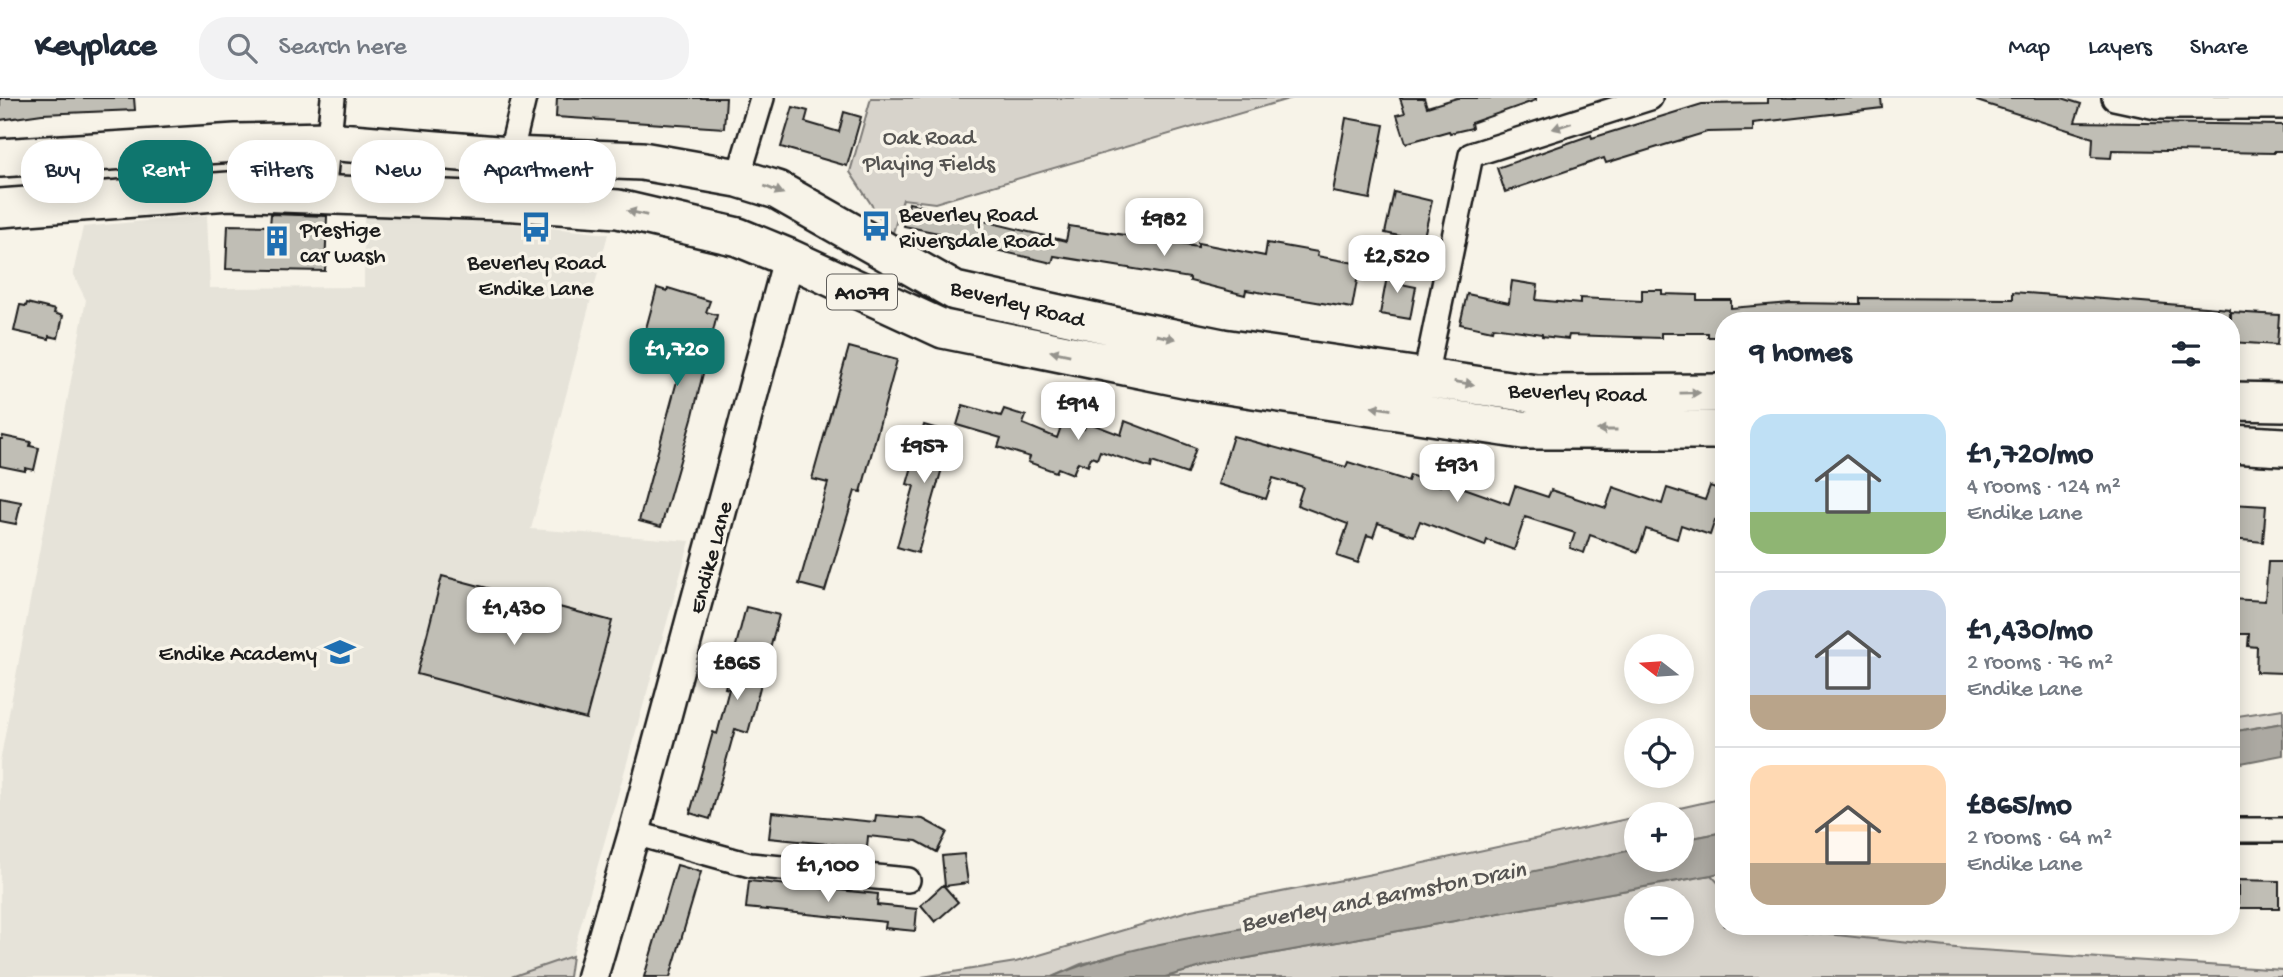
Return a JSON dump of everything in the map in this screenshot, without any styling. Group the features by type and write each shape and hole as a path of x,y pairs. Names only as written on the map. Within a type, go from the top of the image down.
{"main road":[{"name":"Beverley Road","path":"337,142 459,152"},
{"name":"Beverley Road","path":"104,151 227,144"},
{"name":"Beverley Road","path":"0,158 21,157"},
{"name":"Beverley Road","path":"616,160 679,167 738,178 777,190 956,291 1114,326 1222,348 1536,394 1715,393"},
{"path":"679,167 681,224"},
{"name":"Beverley Road","path":"104,200 227,191"},
{"name":"Beverley Road","path":"337,195 459,199"},
{"name":"Beverley Road","path":"0,208 69,203"},
{"name":"Beverley Road","path":"529,203 618,209 738,237 943,329 1194,380 1523,429 1715,430"},
{"path":"1106,362 1114,326"},
{"path":"1335,401 1340,365"},
{"path":"1500,426 1504,389"},
{"path":"2240,401 2283,402"},
{"path":"2240,444 2283,447"}],"street":[{"path":"327,140 333,98"},
{"path":"513,140 524,98"},
{"path":"738,178 761,98"},
{"path":"1425,377 1471,155 1650,98"},
{"path":"2114,98 2156,107 2283,107"},
{"name":"Endike Lane","path":"592,977 634,833 789,258"},
{"path":"2240,830 2283,830"},
{"path":"634,833 750,865 908,880"}],"shaded area":[{"name":"Endike Academy","path":"364,208 608,234 531,529 690,541 572,956 511,977 0,977 0,762 86,300 73,274 83,227 207,215 210,288 364,287"},
{"path":"2283,723 2283,755 2240,763 2240,730"},
{"path":"1715,834 1715,874 1711,875 1650,886 1624,886 1624,891 1209,965 1165,977 1052,977 1109,957 1168,942 1624,852 1624,872 1694,872 1694,838"}],"green space":[{"name":"Oak Road Playing Fields","path":"871,98 1292,98 935,203 903,199 892,236 850,172"},
{"path":"2283,709 2283,723 2240,730 2240,716"},
{"path":"1715,800 1715,834 1694,838 1694,805"},
{"path":"1624,820 1624,852 1489,882 1169,943 1081,964 1052,977 922,977 1016,962 1191,910"},
{"path":"1711,875 1715,879 1715,935 1837,935 1965,949 2283,970 2283,977 1165,977 1209,965 1624,891 1624,956 1694,956 1694,886 1650,886"},
{"path":"572,956 569,977 511,977"}],"building":[{"path":"0,98 134,98 135,110 42,114 0,120"},
{"path":"557,98 726,98 724,128 556,117"},
{"path":"1400,98 1424,98 1427,107 1457,98 1536,100 1471,123 1472,128 1450,133 1449,131 1406,143 1397,115 1405,113"},
{"path":"1768,98 1881,98 1882,108 1753,123 1753,131 1707,132 1606,163 1604,158 1505,192 1497,168 1591,135 1592,138 1702,104 1768,103"},
{"path":"1978,98 2062,98 2081,104 2075,122 2283,125 2283,151 2112,150 2111,158 2092,157 2093,138 1977,101"},
{"path":"793,107 808,111 805,122 839,132 844,112 861,117 847,166 781,147"},
{"path":"1346,118 1384,125 1370,199 1333,192"},
{"path":"1394,192 1432,201 1423,241 1385,233"},
{"path":"909,203 1066,241 1069,226 1198,247 1198,243 1265,256 1267,243 1318,252 1317,256 1360,264 1352,308 1246,290 1245,295 1190,281 1190,278 1054,256 1052,263 957,241 958,237 904,226"},
{"name":"Prestige car wash","path":"271,214 327,216 325,271 226,269 228,225 270,226"},
{"path":"1389,266 1404,269 1401,284 1416,287 1410,319 1380,314"},
{"path":"1512,281 1538,285 1536,300 1580,304 1580,298 1642,301 1642,290 1662,290 1662,294 1697,295 1697,300 1731,300 1731,308 1791,303 1860,304 1860,298 2013,299 2013,292 2230,309 2230,312 1715,312 1715,337 1708,337 1708,333 1661,333 1661,338 1569,335 1568,339 1493,327 1492,331 1460,324 1467,294 1509,303"},
{"path":"657,288 667,291 668,288 710,301 706,312 717,315 693,415 661,527 639,521 687,344 645,332"},
{"path":"27,303 55,310 54,313 63,316 58,338 49,336 49,339 14,331 20,305 26,306"},
{"path":"2240,313 2279,315 2277,345 2240,343"},
{"path":"849,347 897,360 861,492 855,491 825,591 799,584 828,483 812,479"},
{"path":"963,405 1001,416 1004,409 1026,416 1023,424 1057,438 1063,421 1084,429 1087,422 1121,435 1125,421 1196,448 1187,474 1152,462 1151,468 1100,451 1097,459 1091,457 1088,466 1078,462 1073,474 1058,468 1056,472 1028,462 1030,457 998,447 1001,438 957,425"},
{"path":"924,425 952,433 918,553 897,547 914,486 907,484"},
{"path":"3,436 31,442 30,446 39,448 34,470 0,466 0,439"},
{"path":"1233,436 1346,467 1348,462 1408,481 1410,475 1440,486 1442,480 1509,504 1515,486 1548,497 1551,490 1606,508 1613,487 1662,504 1667,488 1705,500 1710,486 1715,488 1715,520 1710,535 1681,525 1677,539 1646,529 1638,552 1590,535 1584,553 1570,548 1575,533 1525,517 1514,550 1487,540 1485,546 1420,521 1414,536 1378,523 1373,537 1367,535 1358,563 1337,556 1348,524 1297,505 1303,487 1273,478 1266,499 1218,484"},
{"path":"0,498 21,502 16,524 0,521"},
{"path":"2240,505 2266,506 2263,542 2240,540"},
{"path":"2268,562 2283,562 2283,673 2256,672 2257,647 2248,646 2249,634 2240,634 2240,600 2265,601"},
{"path":"442,576 612,621 586,719 417,674"},
{"path":"746,607 779,615 748,733 735,729 710,819 690,813 713,732 717,734 729,689 725,688"},
{"path":"772,812 875,822 876,815 923,819 947,832 937,852 917,841 868,836 867,848 769,838"},
{"path":"964,854 968,883 945,886 942,856"},
{"path":"677,865 701,872 670,977 644,977"},
{"path":"2240,880 2279,881 2279,908 2240,908"},
{"path":"749,881 878,894 877,905 917,909 915,931 885,928 886,922 746,908"},
{"path":"943,885 958,902 935,922 921,905"}],"place":[{"name":"Beverley Road Riversdale Road","path":"876,226"},
{"name":"Beverley Road Endike Lane","path":"536,227"},
{"name":"Prestige car wash","path":"277,241"},
{"name":"Endike Academy","path":"340,652"}],"water label":[{"name":"Beverley and Barmston Drain","path":"1383,895"}]}
